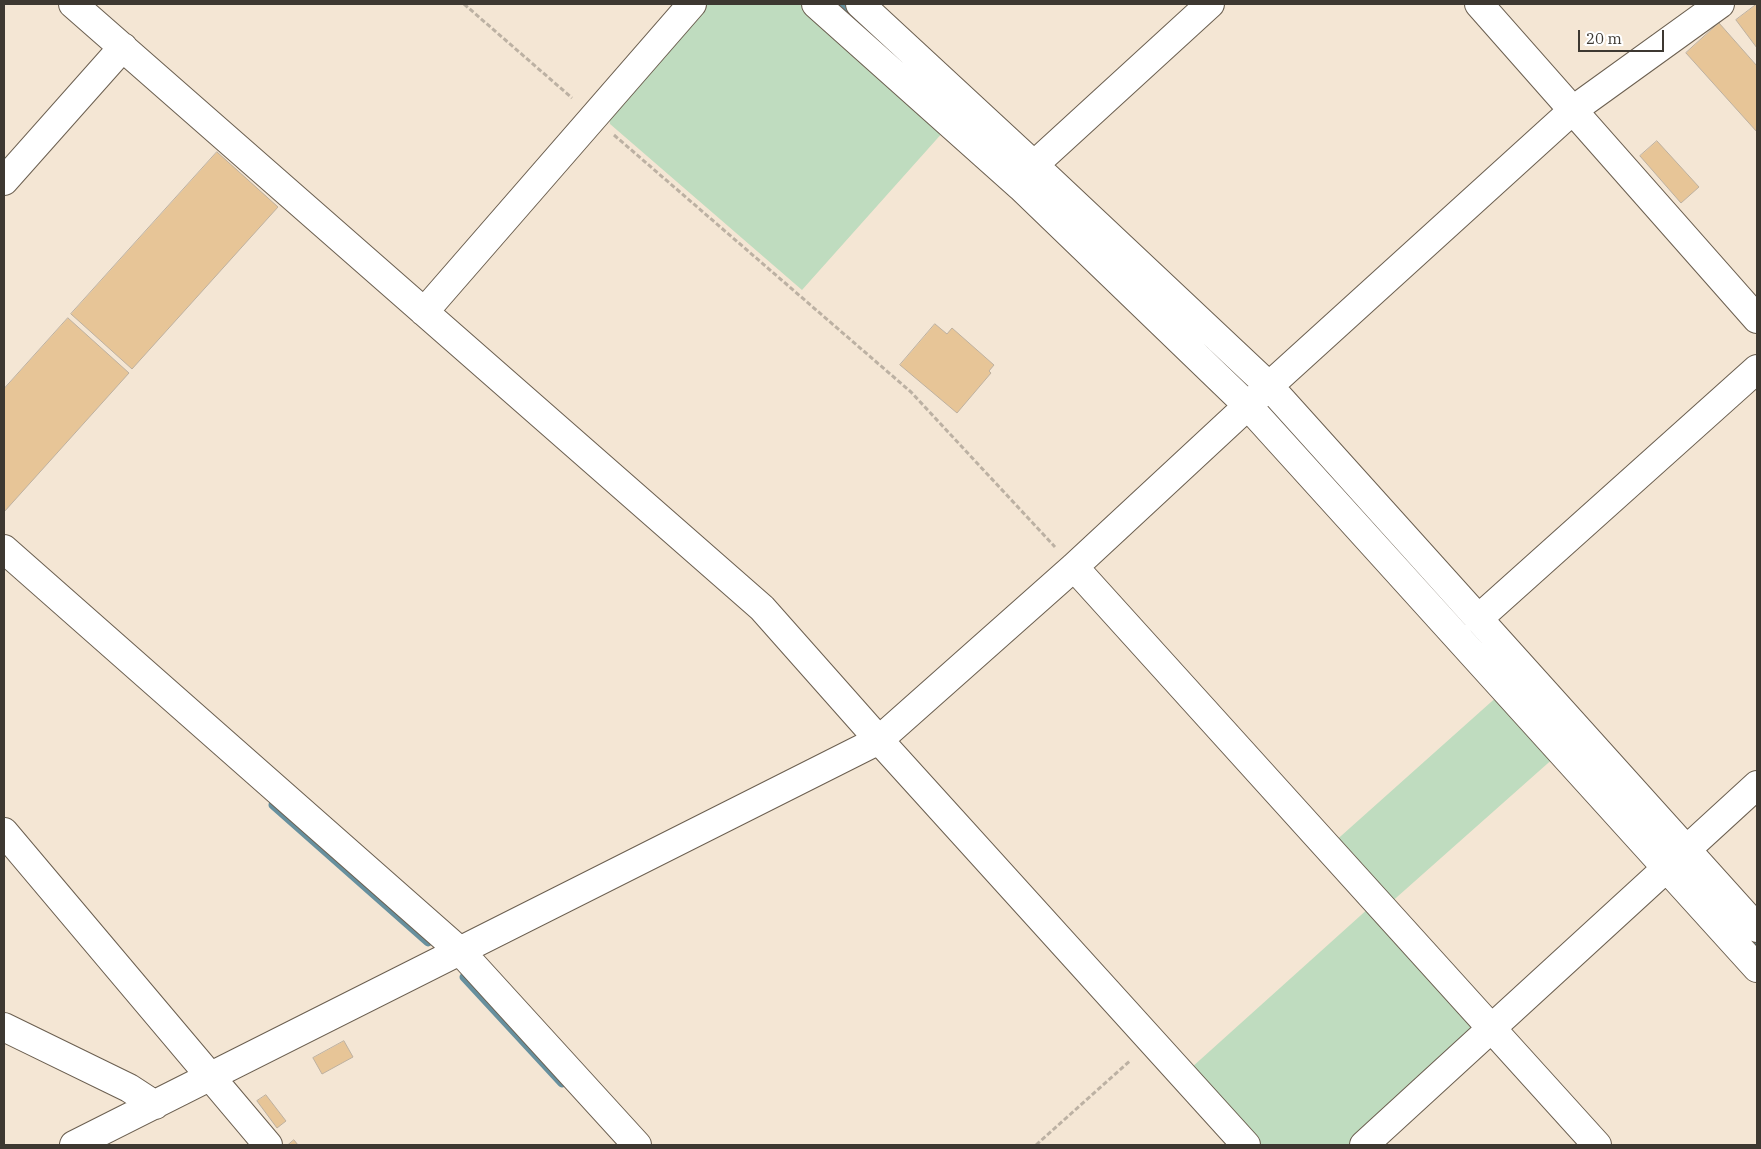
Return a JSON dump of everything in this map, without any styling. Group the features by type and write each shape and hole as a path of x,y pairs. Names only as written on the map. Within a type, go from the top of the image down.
{"street":[{"path":"72,4 762,608 1246,1145"},
{"path":"424,312 692,4"},
{"path":"816,4 1021,187 1248,406 1757,968"},
{"path":"860,4 1269,386 1757,928"},
{"path":"1034,165 1210,4"},
{"path":"1479,4 1757,319"},
{"path":"74,1145 211,1078 879,740 1074,567 1269,386 1573,110 1720,4"},
{"path":"4,180 123,47"},
{"path":"1478,619 1757,369"},
{"path":"4,549 461,952 637,1145"},
{"path":"1074,567 1597,1145"},
{"path":"1364,1145 1757,786"},
{"path":"4,832 268,1145"},
{"path":"4,1027 129,1088 155,1105"}],"path":[{"path":"464,4 911,392 1074,567"},
{"path":"1036,1145 1152,1041"}],"green space":[{"path":"701,4 806,4 944,131 802,290 610,124 608,110"},
{"path":"1500,694 1556,756 1388,905 1332,844"},
{"path":"1370,907 1472,1021 1472,1034 1349,1145 1259,1145 1191,1068"}],"building":[{"path":"1757,4 1757,48 1736,20"},
{"path":"1719,23 1757,66 1757,132 1686,53"},
{"path":"1657,141 1699,187 1681,203 1640,156"},
{"path":"217,152 278,207 132,369 71,314"},
{"path":"68,318 129,373 4,512 4,389"},
{"path":"935,324 947,334 952,328 994,365 989,371 991,373 957,413 900,365"},
{"path":"344,1041 353,1057 322,1074 313,1058"},
{"path":"266,1095 286,1121 277,1128 257,1101"},
{"path":"294,1140 298,1145 288,1145"}],"waterway":[{"path":"838,4 871,35"},
{"path":"1339,486 1485,647"},
{"path":"273,805 428,942"},
{"path":"1744,932 1757,947"},
{"path":"464,977 562,1083"}]}
